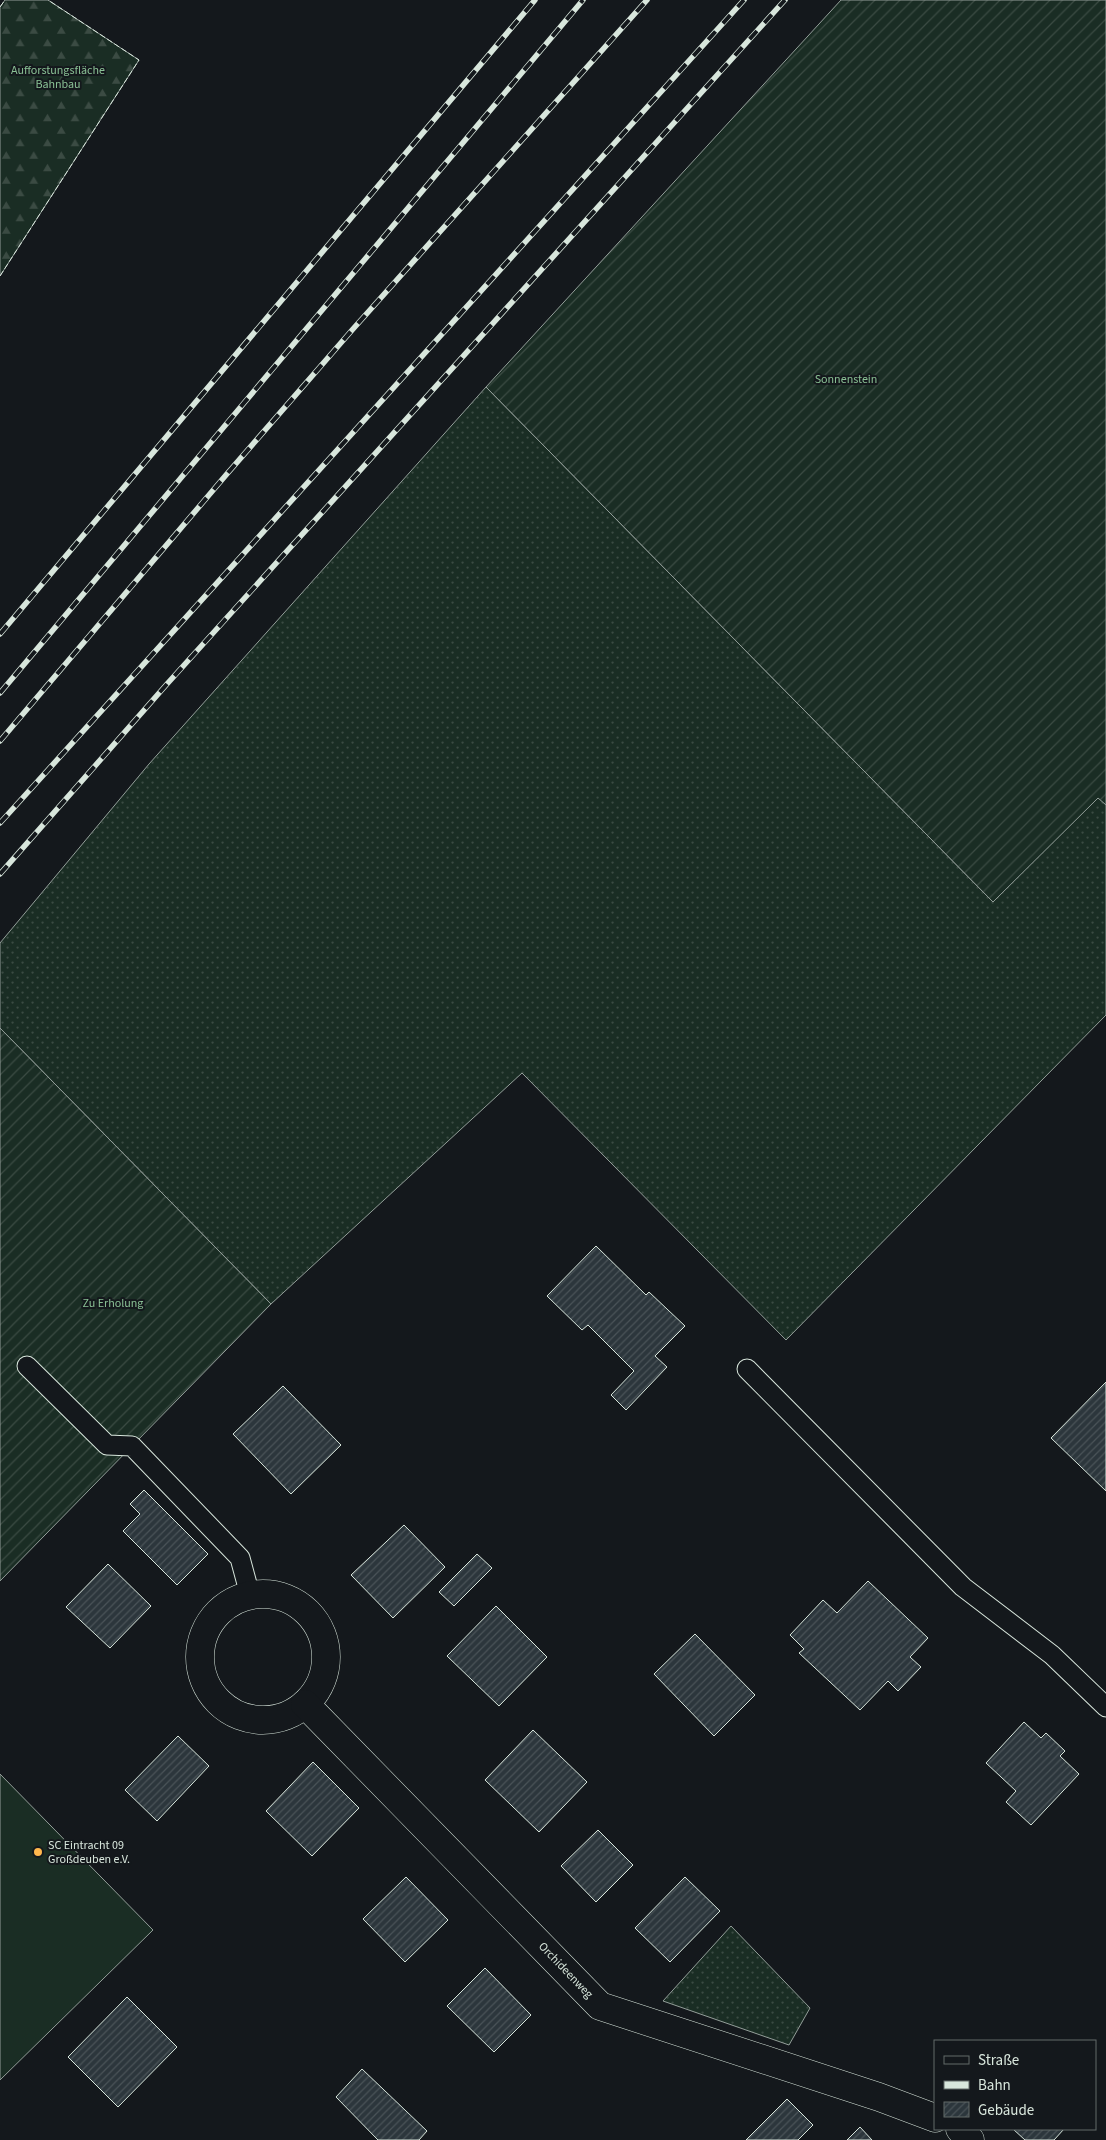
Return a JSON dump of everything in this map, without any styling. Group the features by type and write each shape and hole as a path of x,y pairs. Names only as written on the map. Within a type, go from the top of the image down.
{"street":[{"path":"250,1595 270,1595 290,1600 307,1612 318,1629 325,1648 324,1669 318,1688 305,1704 288,1715 267,1720 246,1718 227,1709 212,1694 202,1675 199,1655 204,1634 215,1616 231,1602 250,1595"},
{"name":"Orchideenweg","path":"305,1704 600,2006 870,2094 934,2118"},
{"path":"961,2130 970,2140"}],"lane":[{"path":"26,1366 107,1444 132,1446 240,1558 250,1595"},
{"path":"747,1369 963,1587 1052,1655 1106,1707"}],"green space":[{"name":"Aufforstungsfläche Bahnbau","path":"5,0 48,0 139,60 0,276 0,7"},
{"name":"Sonnenstein","path":"841,0 1106,0 1106,805 1098,798 993,902 486,387"},
{"path":"486,387 992,901 1098,797 1106,805 1106,1015 786,1340 522,1073 271,1304 0,1028 0,943 149,764"},
{"name":"Zu Erholung","path":"0,1028 271,1304 0,1581"},
{"name":"SC Eintracht 09 Großdeuben e.V.","path":"0,1774 153,1930 0,2080"},
{"path":"731,1926 810,2008 789,2045 663,2001"}],"building":[{"path":"596,1246 646,1295 649,1292 685,1326 655,1356 667,1367 626,1410 611,1395 634,1371 588,1325 582,1330 547,1296"},
{"path":"1106,1382 1106,1491 1051,1438"},
{"path":"283,1386 341,1445 291,1494 233,1434"},
{"path":"144,1490 208,1554 177,1585 123,1531 140,1514 130,1504"},
{"path":"404,1525 445,1567 393,1618 351,1575"},
{"path":"477,1554 492,1568 454,1606 439,1592"},
{"path":"108,1564 151,1606 110,1648 66,1607"},
{"path":"868,1581 928,1638 910,1657 921,1667 898,1691 888,1681 860,1710 799,1653 804,1649 790,1635 823,1600 837,1613"},
{"path":"496,1606 547,1657 499,1706 447,1656"},
{"path":"695,1634 755,1695 714,1736 654,1674"},
{"path":"1024,1722 1041,1738 1046,1733 1065,1751 1060,1756 1079,1774 1031,1825 1006,1802 1016,1791 986,1763"},
{"path":"533,1730 587,1782 539,1832 485,1780"},
{"path":"178,1736 209,1766 157,1821 125,1790"},
{"path":"313,1762 359,1808 312,1856 266,1811"},
{"path":"598,1830 633,1865 596,1902 561,1866"},
{"path":"406,1877 448,1920 405,1962 363,1919"},
{"path":"685,1877 720,1911 670,1962 635,1928"},
{"path":"485,1968 531,2015 494,2052 447,2006"},
{"path":"127,1997 177,2047 118,2107 68,2057"},
{"path":"362,2069 427,2131 419,2140 378,2140 336,2097"},
{"path":"787,2099 813,2125 798,2140 746,2140"},
{"path":"860,2127 872,2140 847,2140"},
{"path":"1014,2130 1063,2130 1054,2140 1025,2140"}],"railway":[{"path":"0,634 535,0"},
{"path":"0,693 583,0"},
{"path":"0,741 353,329 647,0"},
{"path":"0,823 744,0"},
{"path":"0,874 167,684 785,0"}],"fence":[{"path":"0,7 5,0"},
{"path":"0,276 139,60 48,0"}],"place":[{"name":"SC Eintracht 09 Großdeuben e.V.","path":"38,1852"}]}
